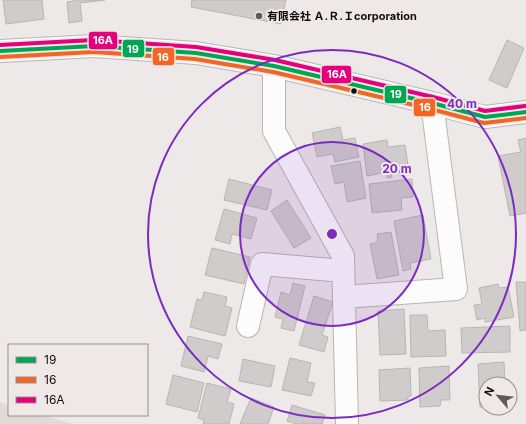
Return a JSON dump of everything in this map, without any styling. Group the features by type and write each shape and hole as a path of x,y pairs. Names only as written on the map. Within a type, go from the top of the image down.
{"street":[{"path":"0,51 94,46 196,52 274,66 485,117 526,112"},
{"path":"274,66 274,131 343,256 347,424"},
{"path":"344,297 456,289 432,103"},
{"path":"248,326 262,264 343,271"}],"shaded area":[{"path":"0,402 8,405 8,416 46,416 73,424 0,424"}],"building":[{"path":"3,0 42,0 44,19 6,24"},
{"path":"74,0 105,0 80,3 82,21 69,23 67,2"},
{"name":"有限会社 Ａ.Ｒ.Ｉcorporation","path":"192,0 286,0 281,24 191,7"},
{"path":"507,40 524,48 507,88 489,80"},
{"path":"340,127 343,140 355,138 359,157 335,162 333,154 317,157 312,133"},
{"path":"526,138 526,213 510,216 498,156 521,152 518,140"},
{"path":"387,140 388,147 405,145 408,165 390,168 392,177 387,178 387,172 367,176 363,144"},
{"path":"360,161 366,198 347,202 344,182 335,184 331,166"},
{"path":"229,179 272,190 267,210 224,200"},
{"path":"412,179 413,197 401,198 402,210 372,213 369,184"},
{"path":"287,200 311,238 294,248 271,211"},
{"path":"224,209 257,218 251,239 232,234 230,244 215,240"},
{"path":"423,215 431,259 410,263 411,269 403,271 394,221"},
{"path":"391,232 399,275 377,279 370,244 378,242 377,234"},
{"path":"212,248 250,257 244,284 205,275"},
{"path":"516,282 526,282 526,330 520,331"},
{"path":"293,283 305,286 294,331 281,328 283,319 275,317 281,292 290,295"},
{"path":"498,284 499,288 508,287 514,317 485,322 485,318 477,320 474,305 482,304 479,288"},
{"path":"204,292 227,297 225,306 232,308 225,336 190,327 197,299 202,300"},
{"path":"314,296 333,302 322,335 328,337 324,352 299,345"},
{"path":"404,309 406,354 380,355 378,311"},
{"path":"410,315 427,315 428,331 445,330 446,356 411,357"},
{"path":"510,326 510,352 462,353 461,328"},
{"path":"188,336 222,344 218,359 208,356 204,372 181,366"},
{"path":"290,358 311,363 307,382 315,383 311,396 282,390"},
{"path":"243,359 275,366 271,387 239,381"},
{"path":"504,362 505,376 479,376 478,364"},
{"path":"449,366 450,400 441,400 440,406 420,407 419,368"},
{"path":"410,368 411,396 408,396 408,400 380,401 379,370"},
{"path":"173,375 204,383 197,412 166,404"},
{"path":"207,383 231,389 227,402 234,404 229,424 203,424 204,420 198,418"},
{"path":"251,398 274,407 268,424 240,424"},
{"path":"292,405 325,415 322,424 297,424 287,421"}],"transit line":[{"name":"16A","path":"0,45 94,40 196,47 275,60 433,97 485,111 525,106"},
{"name":"19","path":"0,51 94,46 196,53 274,66 485,117 526,112"},
{"name":"16","path":"0,57 94,52 195,59 273,72 484,123 526,118"}],"place":[{"name":"有限会社 Ａ.Ｒ.Ｉcorporation","path":"259,16"}]}
